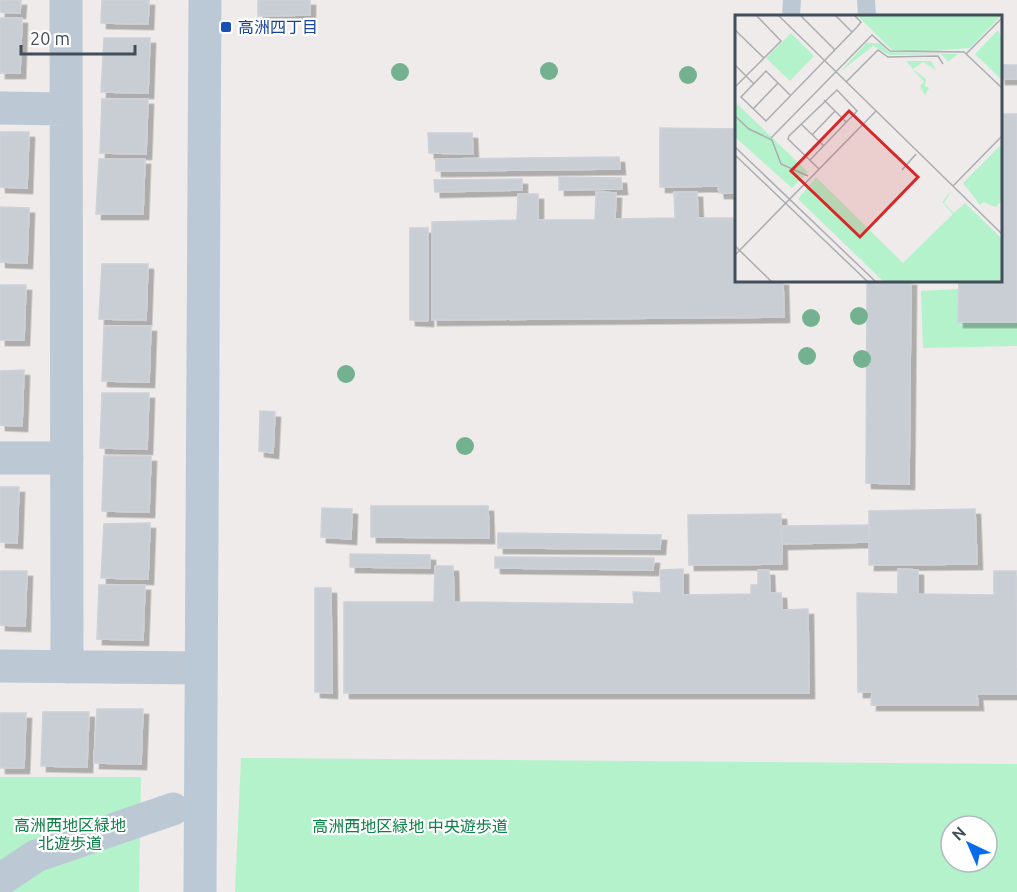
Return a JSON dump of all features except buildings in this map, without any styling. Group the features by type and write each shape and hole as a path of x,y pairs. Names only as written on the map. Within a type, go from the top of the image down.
{"street":[{"path":"66,0 67,667"},
{"path":"200,892 205,0"},
{"path":"0,108 66,109"},
{"path":"0,458 67,458"},
{"path":"0,666 201,668"},
{"path":"0,880 36,856 173,809"}],"lane":[{"path":"791,15 792,0"},
{"path":"866,0 867,15"}],"green space":[{"path":"959,289 958,322 1017,322 1017,346 923,348 921,291"},
{"name":"高洲西地区緑地 中央遊歩道","path":"241,758 1017,764 1017,892 235,892"},
{"name":"高洲西地区緑地 北遊歩道","path":"0,777 141,777 139,892 0,892"}],"place":[{"name":"高洲四丁目","path":"226,27"}]}
